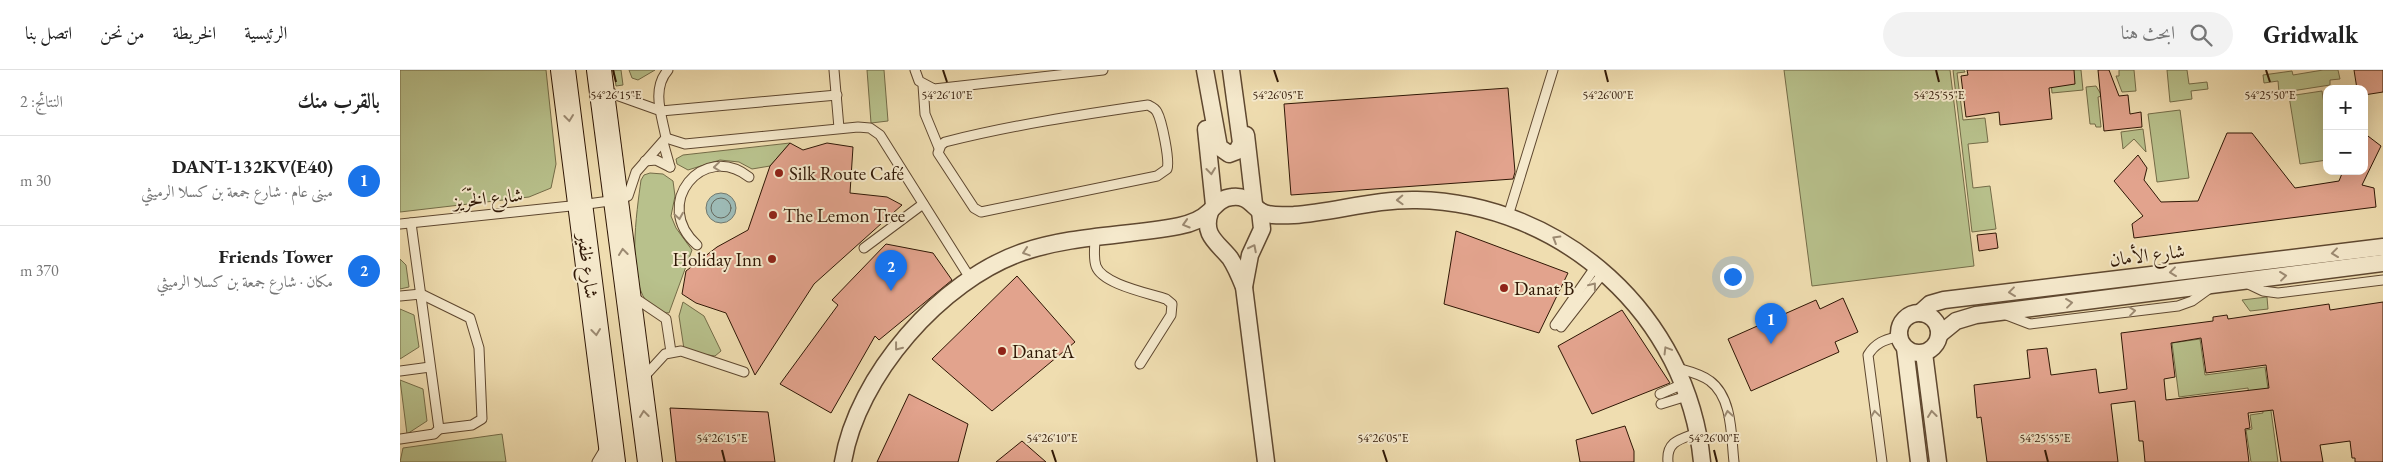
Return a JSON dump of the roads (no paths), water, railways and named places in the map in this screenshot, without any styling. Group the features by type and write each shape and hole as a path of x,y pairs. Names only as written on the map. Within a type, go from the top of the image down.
{"main road":[{"name":"شارع ظفير","path":"563,70 613,462"},
{"name":"شارع ظفير","path":"601,80 650,462"}],"street":[{"path":"1200,70 1212,208 1207,219 1209,235 1234,264 1244,287 1266,462"},
{"path":"1205,70 1219,147 1229,154 1237,151 1241,143 1231,70"},
{"path":"1238,70 1257,208 1262,229 1250,255 1244,287"},
{"path":"843,462 858,413 875,379 897,347 923,318 970,278 1022,252 1057,243 1181,226 1197,220 1212,208 1232,197 1244,198 1257,208 1270,214 1290,215 1386,201 1448,202 1508,216 1544,232 1600,269 1631,299 1650,323 1677,368 1697,433 1702,462"},
{"name":"شارع الأمان","path":"1920,313 1930,304 1944,300 2383,247"},
{"name":"شارع الأمان","path":"1940,334 1956,321 1966,317 2383,263"},
{"path":"1902,342 1917,354 1924,353 1935,346 1940,334 1936,322 1926,314 1920,313 1913,314 1902,322 1902,342 1919,462"},
{"path":"1924,353 1939,458"}],"lane":[{"path":"645,161 656,160 670,167 664,140 658,90 661,79 668,70"},
{"path":"834,70 839,128"},
{"path":"915,70 923,85 925,114 939,148 940,157 974,208 981,212 1156,176 1164,172 1168,165 1159,116 1153,107 1148,105 1043,120 945,142 939,148"},
{"path":"923,85 939,88 1103,70"},
{"path":"1508,216 1553,70"},
{"path":"601,80 661,111 837,95"},
{"path":"664,140 685,144 864,126 875,131 970,278"},
{"path":"617,200 628,196 636,172 664,140"},
{"path":"697,245 682,229 679,219 678,202 687,183 704,170 717,166 737,169 749,176"},
{"name":"شارع الخّرَيز","path":"400,224 617,200"},
{"path":"864,248 923,204"},
{"path":"412,223 439,429"},
{"path":"1095,238 1095,260 1102,276 1166,299 1172,304 1170,315 1140,364"},
{"path":"1558,326 1600,269"},
{"path":"2242,281 2263,291 2278,293 2383,280"},
{"path":"628,293 666,320 671,352"},
{"path":"400,296 421,294 470,318 479,348 482,419 472,425 439,429 434,434 400,439"},
{"path":"1882,462 1868,356 1874,346 1882,340 1902,342"},
{"path":"640,382 660,358 671,352 686,352 744,372"},
{"path":"400,371 430,367"},
{"path":"1677,368 1705,377 1721,393 1727,406 1734,462"},
{"path":"1660,394 1685,390"},
{"path":"1661,404 1685,390"},
{"path":"1668,462 1667,452 1672,443 1697,433"},
{"path":"597,462 610,438"}],"water":[{"path":"721,193 731,198 736,208 731,218 721,223 711,218 706,208 711,198"}],"place":[{"name":"Silk Route Café","path":"779,173"},
{"name":"The Lemon Tree","path":"773,215"},
{"name":"Holiday Inn","path":"772,259"},
{"name":"Danat B","path":"1504,288"},
{"name":"Friends Tower","path":"891,291"},
{"name":"DANT-132KV(E40)","path":"1771,344"},
{"name":"Danat A","path":"1002,351"}]}
